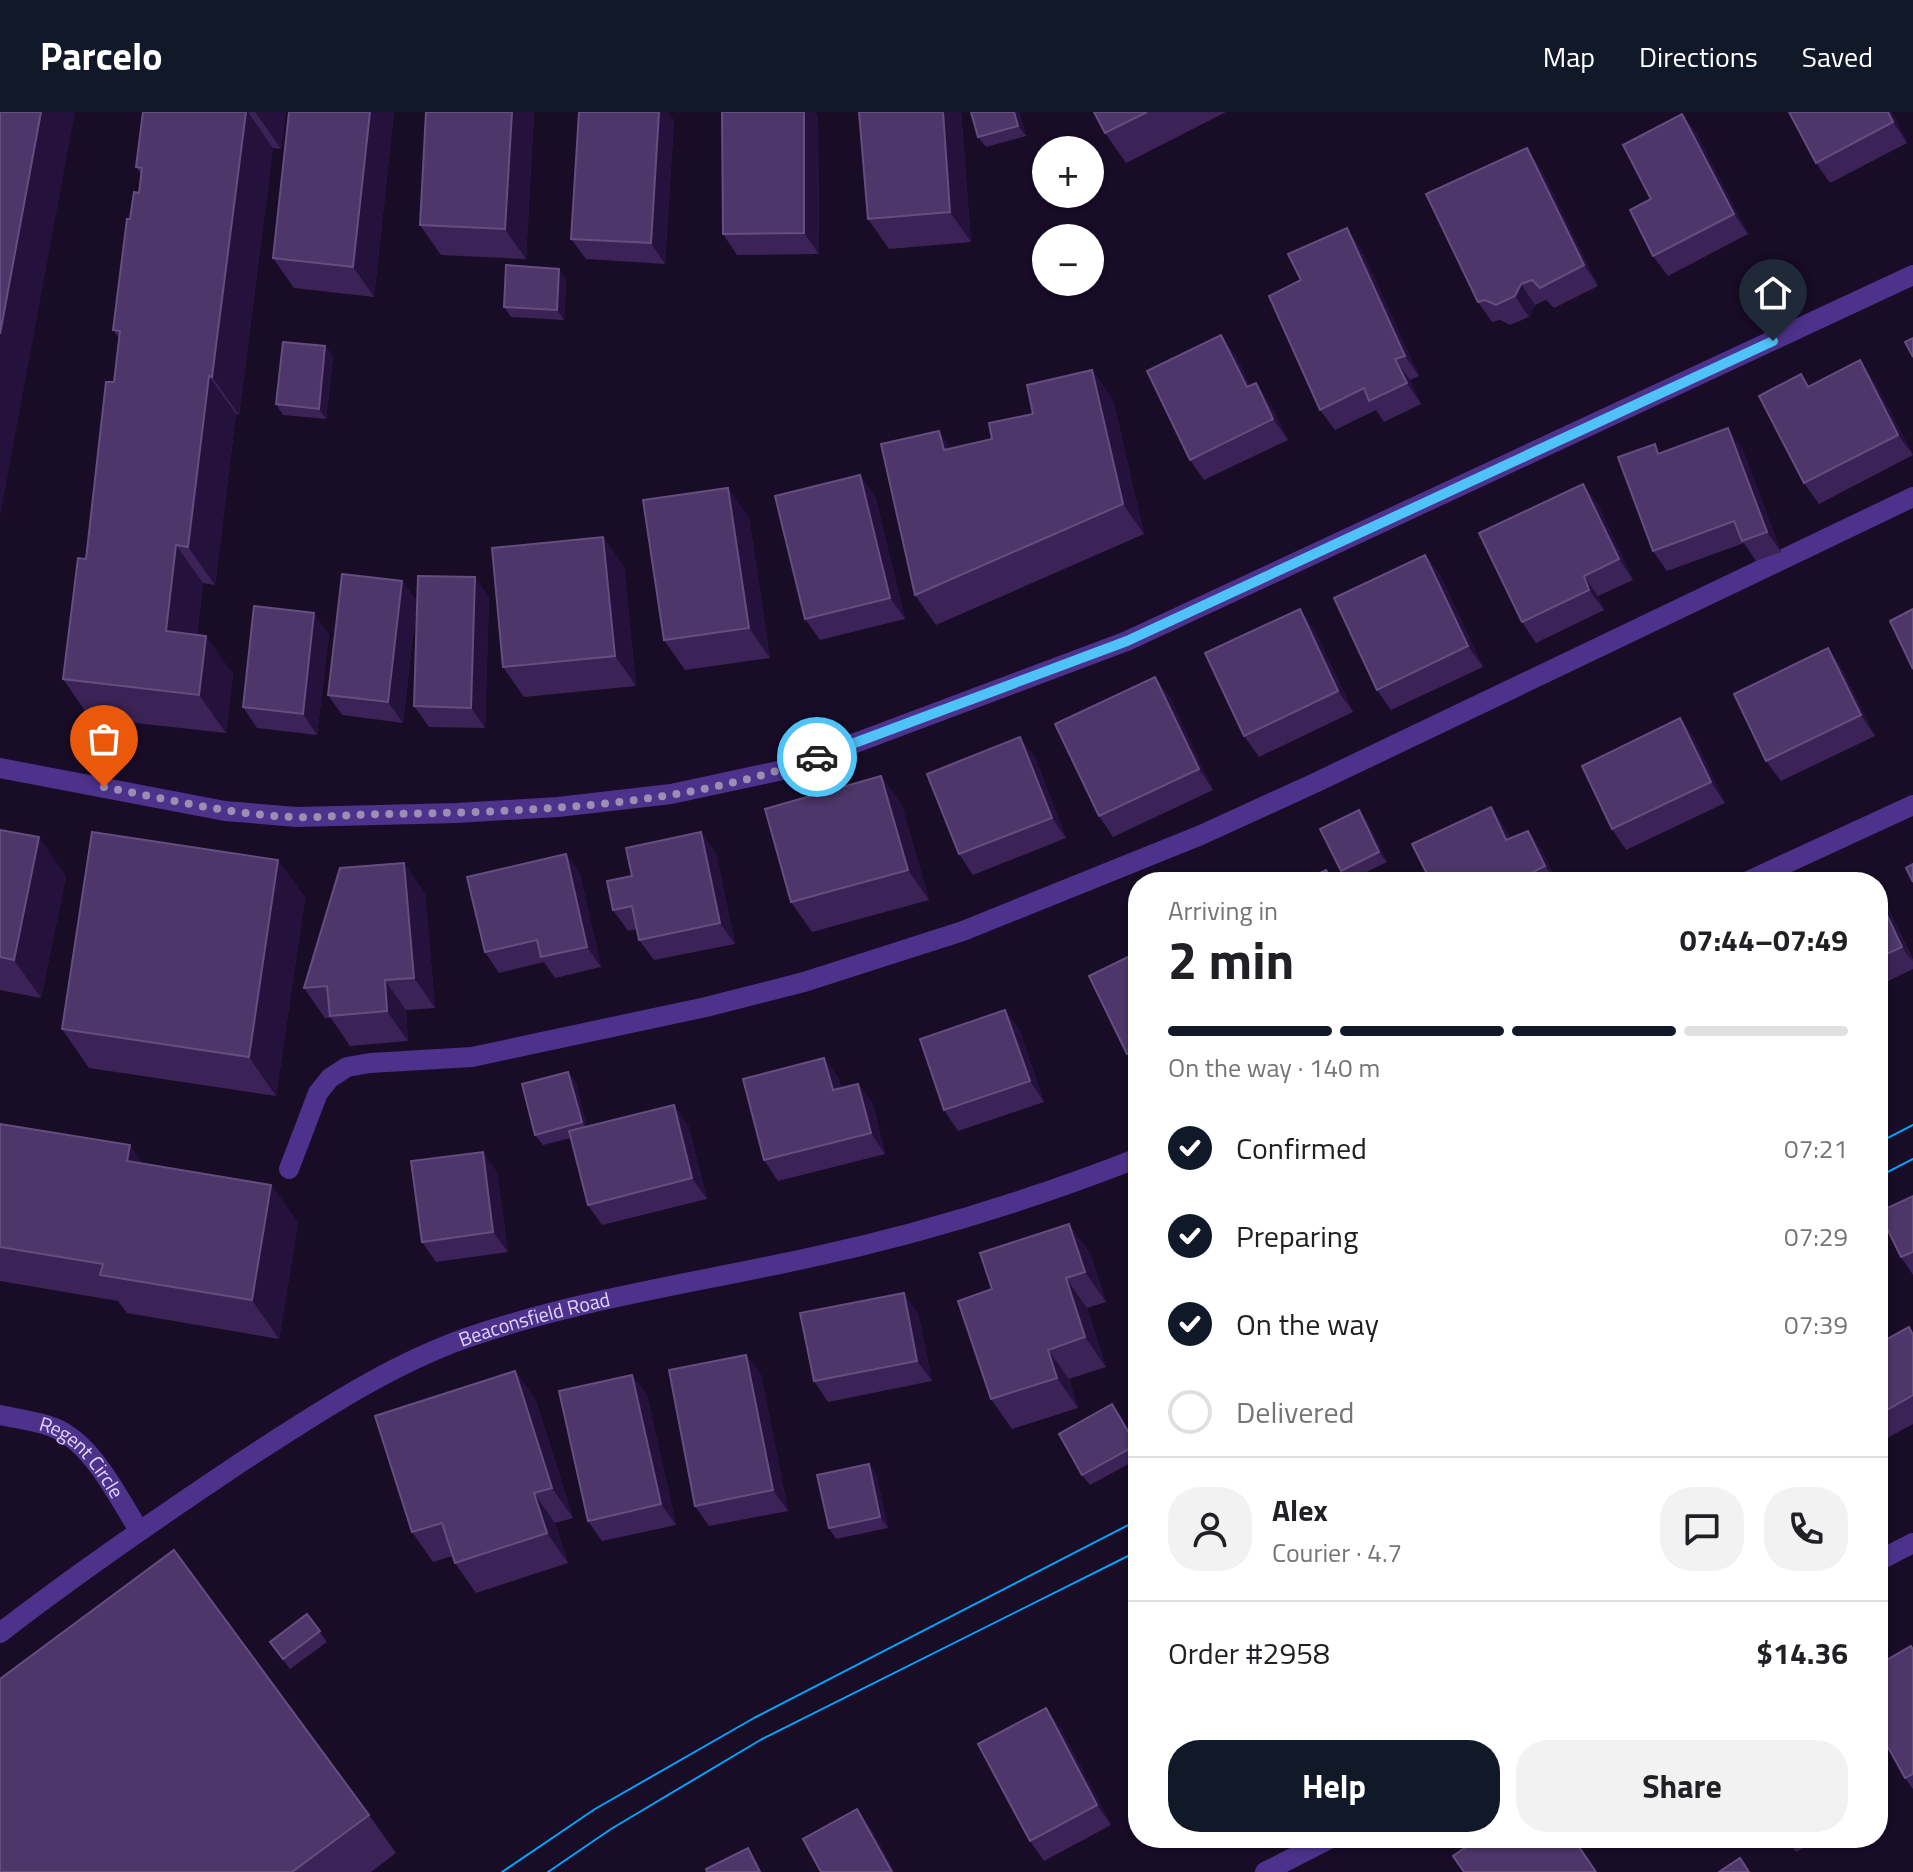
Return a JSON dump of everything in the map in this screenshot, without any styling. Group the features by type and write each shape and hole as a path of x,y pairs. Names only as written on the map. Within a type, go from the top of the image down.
{"street":[{"path":"0,768 225,811 297,817 558,807 671,794 783,770 1127,641 1913,275"},
{"path":"289,1169 318,1093 330,1078 347,1067 472,1057 706,1007 804,982 963,931 1201,835 1913,497"},
{"path":"1768,872 1913,805"},
{"name":"Beaconsfield Road","path":"0,1633 139,1530 353,1392 407,1363 466,1338 653,1290 871,1244 1077,1183 1128,1162"},
{"name":"Regent Circle","path":"0,1415 55,1428 72,1439 88,1454 139,1530"},
{"path":"1888,1556 1913,1543"},
{"path":"1265,1872 1312,1848"}],"building":[{"path":"0,112 41,112 0,334"},
{"path":"143,112 246,112 188,547 176,545 166,631 206,636 199,695 63,679 78,558 86,559 106,382 114,382 120,331 113,330 127,219 130,219 134,192 139,193 142,168 136,167"},
{"path":"289,112 370,112 353,267 273,258"},
{"path":"426,112 512,112 505,229 420,225"},
{"path":"579,112 659,112 651,243 571,239"},
{"path":"722,112 804,112 804,233 723,234"},
{"path":"859,112 943,112 950,212 868,219"},
{"path":"971,112 1014,112 1018,126 978,137"},
{"path":"1094,112 1147,112 1105,133"},
{"path":"1789,112 1888,112 1893,122 1816,163"},
{"path":"1682,114 1734,214 1653,256 1630,210 1651,199 1623,145"},
{"path":"1527,148 1584,265 1540,288 1532,280 1521,284 1515,296 1496,305 1485,300 1478,302 1426,194"},
{"path":"1347,228 1405,356 1395,359 1407,383 1369,401 1364,388 1320,410 1269,296 1301,280 1288,254"},
{"path":"506,265 559,269 557,310 504,307"},
{"path":"1221,335 1247,387 1256,383 1273,419 1190,460 1147,371"},
{"path":"1913,338 1913,357 1905,342"},
{"path":"283,342 325,346 319,409 276,404"},
{"path":"1860,360 1898,435 1804,483 1759,396 1801,374 1808,387"},
{"path":"1092,370 1123,504 915,595 881,444 939,431 944,450 992,439 989,423 1033,414 1027,385"},
{"path":"1728,428 1767,532 1742,541 1734,521 1653,551 1618,457 1655,444 1658,454"},
{"path":"860,475 890,598 805,619 775,496"},
{"path":"1583,484 1619,559 1584,576 1589,590 1522,622 1479,533"},
{"path":"728,488 749,628 664,640 643,500"},
{"path":"603,537 615,656 503,667 492,548"},
{"path":"1425,555 1468,646 1377,690 1334,598"},
{"path":"342,574 402,581 388,702 328,695"},
{"path":"418,576 475,577 471,708 414,706"},
{"path":"254,606 314,613 303,714 243,707"},
{"path":"1300,609 1338,691 1244,736 1205,653"},
{"path":"1913,609 1913,669 1890,621"},
{"path":"1828,648 1861,715 1766,761 1734,694"},
{"path":"1155,677 1199,769 1099,816 1055,724"},
{"path":"1680,718 1711,782 1612,829 1582,766"},
{"path":"1020,737 1052,818 959,854 927,774"},
{"path":"881,776 908,870 791,902 765,809"},
{"path":"1491,807 1506,840 1528,831 1545,866 1533,872 1426,872 1412,844"},
{"path":"1359,810 1379,852 1341,871 1320,829"},
{"path":"0,830 39,837 14,960 0,957"},
{"path":"92,832 278,860 249,1057 62,1029"},
{"path":"701,832 720,923 639,940 632,906 613,910 607,881 632,876 626,848"},
{"path":"566,854 587,947 541,957 537,940 485,952 467,877"},
{"path":"404,863 414,978 385,980 387,1011 330,1016 327,986 304,988 340,868"},
{"path":"1913,864 1913,882 1906,868"},
{"path":"1888,917 1902,947 1888,953"},
{"path":"1128,957 1128,1054 1127,1054 1089,976"},
{"path":"1005,1010 1030,1081 944,1110 920,1039"},
{"path":"824,1058 833,1090 858,1084 871,1133 764,1160 743,1079"},
{"path":"568,1072 582,1122 535,1135 522,1084"},
{"path":"674,1105 692,1178 588,1205 569,1131"},
{"path":"0,1124 130,1145 127,1161 271,1185 252,1300 100,1275 103,1264 0,1247"},
{"path":"483,1152 493,1232 422,1242 411,1161"},
{"path":"1913,1196 1913,1252 1901,1257 1888,1230 1888,1208"},
{"path":"1069,1224 1085,1272 1066,1278 1085,1337 1048,1350 1057,1378 991,1399 958,1301 992,1289 980,1253"},
{"path":"904,1293 917,1361 814,1381 800,1313"},
{"path":"1909,1327 1913,1335 1913,1395 1888,1409 1888,1339"},
{"path":"746,1355 773,1490 695,1506 669,1370"},
{"path":"515,1371 552,1488 534,1493 547,1533 455,1563 442,1523 412,1532 375,1416"},
{"path":"632,1375 661,1504 588,1521 559,1391"},
{"path":"1112,1404 1128,1431 1128,1449 1082,1475 1059,1434"},
{"path":"869,1464 880,1517 829,1528 817,1475"},
{"path":"174,1550 369,1815 292,1872 0,1872 0,1679"},
{"path":"307,1614 320,1631 283,1659 270,1642"},
{"path":"1911,1646 1913,1650 1913,1774 1905,1778 1888,1747 1888,1659"},
{"path":"1046,1708 1097,1805 1030,1841 978,1744"},
{"path":"857,1809 892,1872 821,1872 803,1839"},
{"path":"748,1848 760,1872 707,1872 706,1869"},
{"path":"1465,1848 1580,1848 1596,1872 1464,1872 1453,1856"},
{"path":"1740,1858 1749,1872 1719,1872"}],"tram line":[{"path":"1888,1138 1913,1125"},
{"path":"1888,1172 1913,1159"},
{"path":"502,1872 595,1809 754,1718 1128,1525"},
{"path":"548,1872 611,1829 762,1739 1128,1556"}],"way so far":[{"path":"104,787 225,811 297,817 457,813 558,807 671,794 783,770 817,757"}],"route":[{"path":"817,757 1127,641 1773,341"}]}
